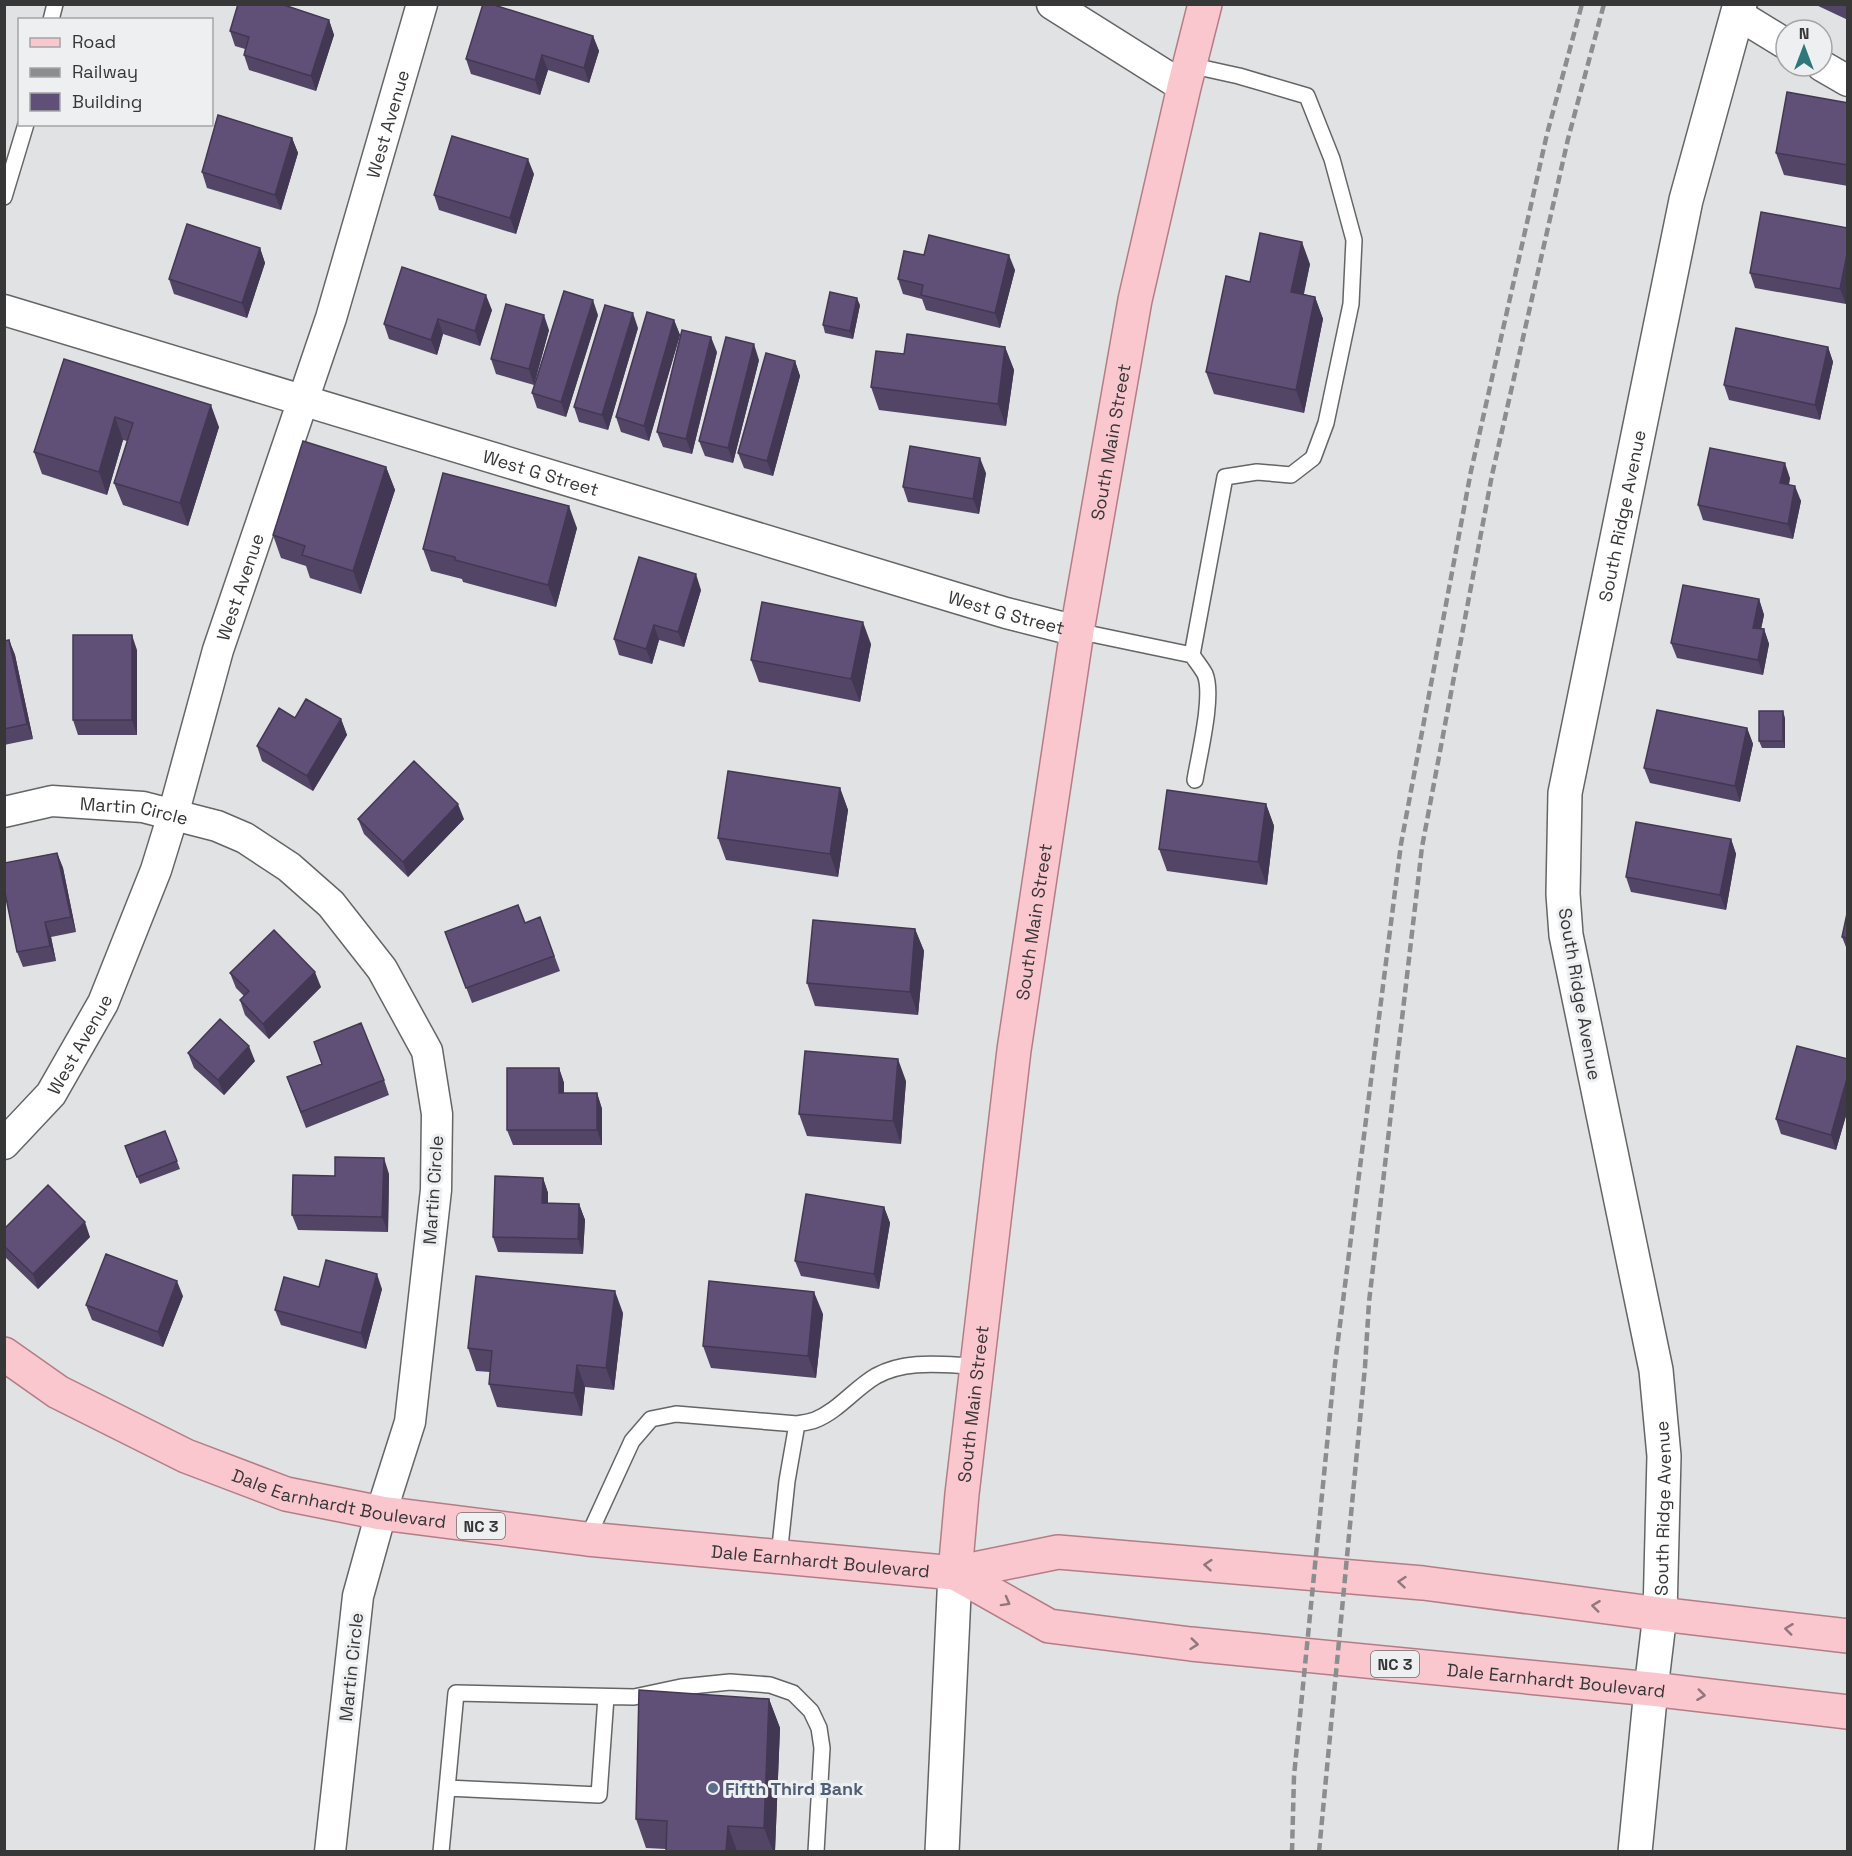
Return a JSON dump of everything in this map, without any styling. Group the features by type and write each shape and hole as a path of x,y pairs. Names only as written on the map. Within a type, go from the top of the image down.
{"main road":[{"name":"South Main Street","path":"955,1573 962,1494 1014,1050 1077,631 1135,300 1205,4"},
{"name":"Dale Earnhardt Boulevard","path":"4,1354 58,1392 186,1456 286,1494 381,1514 587,1539 955,1573 1058,1552 1423,1583 1848,1636"},
{"name":"Dale Earnhardt Boulevard","path":"955,1573 1049,1626 1191,1644 1651,1689 1848,1712"}],"street":[{"name":"West Avenue","path":"4,1144 51,1094 102,1003 156,870 218,650 331,318 422,4"},
{"path":"1052,4 1187,76"},
{"path":"1739,9 1774,35"},
{"name":"South Ridge Avenue","path":"1635,1851 1660,1614 1664,1456 1656,1370 1566,935 1563,894 1566,793 1686,200 1739,9"},
{"path":"1834,73 1848,81"},
{"name":"West G Street","path":"4,310 1006,613 1077,631"},
{"name":"Martin Circle","path":"4,812 52,801 142,807 217,826 245,838 289,867 331,904 382,969 427,1051 437,1114 436,1190 410,1422 358,1596 330,1851"},
{"name":"South Main Street","path":"942,1851 955,1573"}],"lane":[{"path":"1187,76 1239,76 1307,96 1332,159 1354,240 1351,304 1326,423 1313,458 1291,475 1257,472 1224,477 1192,655 1205,675 1208,688 1208,703 1195,780"},
{"path":"4,197 25,126"},
{"path":"1077,631 1192,655"},
{"path":"587,1539 632,1441 651,1419 676,1414 797,1424 815,1420 842,1404 875,1377 897,1368 915,1364 977,1366"},
{"path":"778,1556 797,1424"},
{"path":"441,1851 456,1693 634,1697 681,1687 730,1683 770,1685 793,1693 811,1711 819,1728 822,1748 816,1851"},
{"path":"447,1788 599,1795 606,1697"}],"building":[{"path":"238,4 281,4 329,20 311,76 244,55 249,37 230,31"},
{"path":"483,4 491,4 593,36 584,68 542,55 535,80 466,59"},
{"path":"1787,92 1848,103 1848,165 1776,153"},
{"path":"218,115 292,138 275,195 202,172"},
{"path":"452,136 528,159 510,218 434,195"},
{"path":"1761,212 1848,228 1848,249 1840,289 1750,273"},
{"path":"187,224 260,248 242,303 169,279"},
{"path":"1260,233 1302,242 1291,292 1315,297 1296,390 1206,372 1226,276 1250,282"},
{"path":"929,235 1009,255 995,313 921,295 923,285 898,279 904,251 924,255"},
{"path":"402,267 486,295 475,331 438,319 431,340 384,324"},
{"path":"564,291 593,300 561,402 532,393"},
{"path":"830,292 857,298 850,331 823,325"},
{"path":"506,304 544,315 529,369 491,359"},
{"path":"605,305 633,313 602,415 574,407"},
{"path":"647,312 674,320 644,426 616,417"},
{"path":"1736,328 1828,347 1815,405 1724,385"},
{"path":"682,330 711,337 686,439 657,432"},
{"path":"907,334 1005,347 998,404 871,387 876,351 904,354"},
{"path":"726,337 754,344 728,448 699,441"},
{"path":"766,353 795,361 767,461 738,453"},
{"path":"64,359 211,405 180,503 114,483 133,423 115,417 99,472 34,452"},
{"path":"303,441 386,467 353,571 302,555 305,546 273,535"},
{"path":"910,446 980,458 973,499 903,487"},
{"path":"1710,448 1785,463 1780,483 1795,486 1788,524 1698,505"},
{"path":"443,473 569,506 548,585 423,549"},
{"path":"639,557 696,574 678,632 654,625 646,649 614,639"},
{"path":"1683,585 1759,599 1753,628 1764,629 1758,660 1671,643"},
{"path":"762,602 863,622 851,679 751,660"},
{"path":"73,635 132,635 132,720 73,720"},
{"path":"9,640 27,724 4,729 4,641"},
{"path":"306,699 341,719 307,776 257,746 279,708 295,718"},
{"path":"1657,710 1747,728 1735,786 1644,768"},
{"path":"1759,711 1783,711 1783,741 1759,741"},
{"path":"414,761 458,804 403,862 358,819"},
{"path":"728,771 840,788 830,854 718,838"},
{"path":"1167,790 1266,804 1258,862 1159,849"},
{"path":"1636,822 1731,839 1720,895 1626,877"},
{"path":"57,853 71,917 45,922 50,946 17,952 4,888 4,863"},
{"path":"518,905 525,923 540,917 554,956 466,988 445,932"},
{"path":"1848,909 1848,938 1842,937"},
{"path":"813,920 915,929 910,992 807,983"},
{"path":"274,930 315,972 263,1024 240,1000 249,991 230,973"},
{"path":"220,1019 249,1046 218,1080 188,1053"},
{"path":"361,1023 384,1080 301,1112 287,1077 322,1064 314,1042"},
{"path":"1797,1046 1848,1059 1848,1075 1831,1135 1776,1119"},
{"path":"805,1051 898,1059 893,1121 799,1114"},
{"path":"507,1068 559,1068 559,1093 597,1093 597,1130 507,1130"},
{"path":"165,1131 177,1161 137,1177 125,1146"},
{"path":"335,1157 384,1158 382,1217 292,1215 293,1175 335,1176"},
{"path":"495,1176 543,1178 542,1203 579,1204 578,1239 493,1237"},
{"path":"48,1185 85,1222 33,1274 4,1246 4,1229"},
{"path":"806,1194 884,1207 874,1274 795,1261"},
{"path":"106,1254 177,1281 158,1332 86,1305"},
{"path":"326,1260 377,1274 361,1333 275,1310 284,1277 319,1287"},
{"path":"476,1276 615,1291 606,1368 577,1365 574,1393 489,1384 492,1351 468,1348"},
{"path":"709,1281 814,1292 808,1356 703,1346"},
{"name":"Fifth Third Bank","path":"639,1690 769,1699 764,1828 728,1826 726,1851 666,1851 667,1821 636,1819"}],"railway":[{"path":"1292,1852 1294,1776 1335,1364 1401,844 1471,471 1547,134 1582,4"},
{"path":"1319,1852 1365,1367 1369,1302 1422,847 1492,475 1568,139 1604,4"}],"place":[{"name":"Fifth Third Bank","path":"713,1788"}]}
